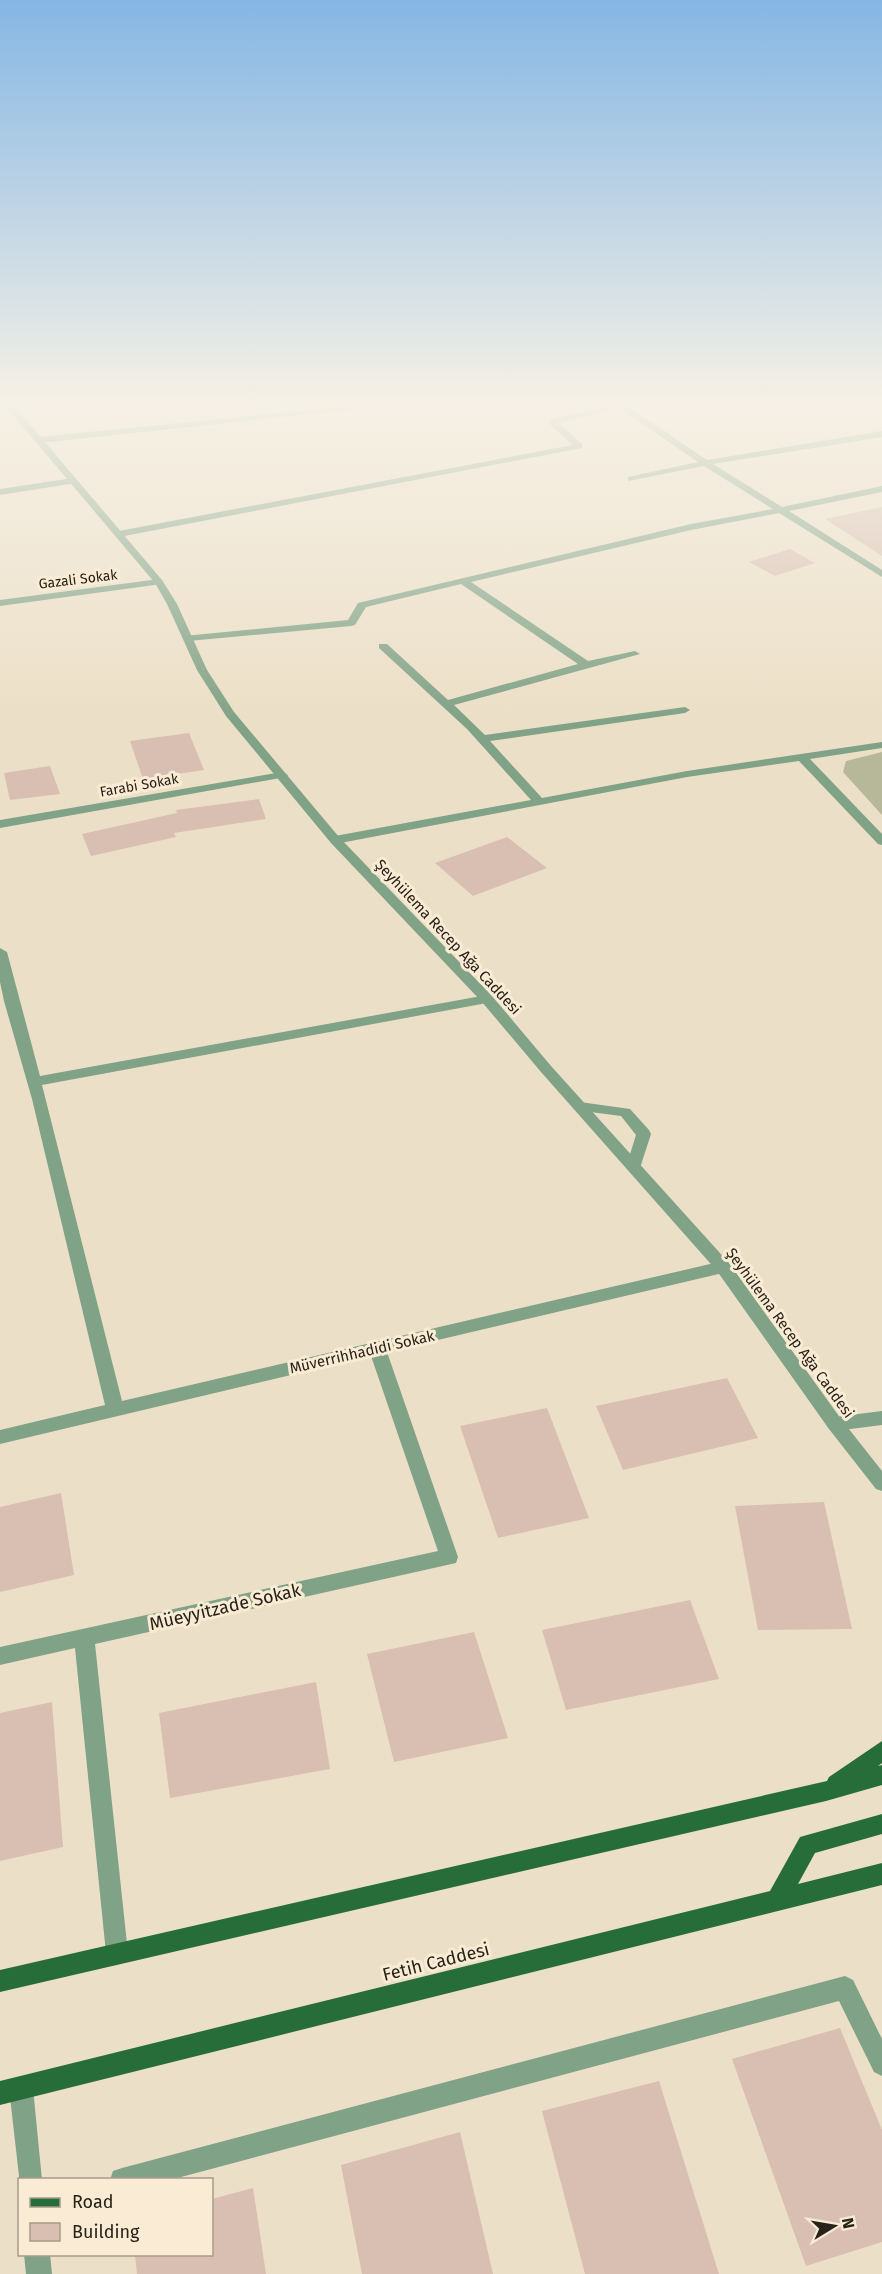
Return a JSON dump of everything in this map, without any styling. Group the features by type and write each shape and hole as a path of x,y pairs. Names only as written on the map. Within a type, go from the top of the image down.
{"main road":[{"path":"826,1791 882,1751"},
{"path":"0,1981 826,1791 882,1774"},
{"path":"777,1901 808,1844 882,1824"},
{"name":"Fetih Caddesi","path":"10,2091 882,1874"}],"street":[{"name":"Şeyhülema Recep Ağa Caddesi","path":"97,508 159,582 172,604 202,670 230,714 335,840 487,999 723,1267 835,1424 882,1484"},
{"path":"119,534 254,508"},
{"path":"778,508 882,574"},
{"path":"188,638 351,623 362,606 691,527 790,508"},
{"name":"Gazali Sokak","path":"0,603 159,582"},
{"path":"464,582 586,665"},
{"path":"383,646 481,739 540,802"},
{"path":"445,704 586,665 635,654"},
{"path":"481,739 685,710"},
{"path":"335,840 687,774 882,745"},
{"path":"801,756 882,841"},
{"name":"Farabi Sokak","path":"0,824 282,775"},
{"path":"0,952 5,1003 34,1082 115,1410"},
{"path":"34,1082 487,999"},
{"path":"580,1107 625,1112 644,1134 634,1167"},
{"name":"Müverrihhadidi Sokak","path":"0,1437 723,1267"},
{"name":"Müeyyitzade Sokak","path":"0,1656 449,1557 377,1348"},
{"path":"835,1424 882,1418"},
{"path":"84,1638 117,1953"},
{"path":"130,2178 845,1988 882,2064"},
{"path":"10,2091 30,2178"},
{"path":"37,2256 39,2274"}],"green space":[{"path":"882,752 882,815 843,772 846,761"}],"building":[{"path":"882,508 882,556 825,519"},
{"path":"790,549 815,563 775,576 749,562"},
{"path":"189,733 204,770 143,779 130,741"},
{"path":"50,766 60,794 10,800 4,773"},
{"path":"259,799 266,819 174,833 176,837 91,856 82,834 177,813 176,810"},
{"path":"507,837 547,868 473,896 435,863"},
{"path":"727,1378 758,1438 623,1470 596,1406"},
{"path":"547,1408 589,1518 498,1538 460,1426"},
{"path":"61,1493 74,1575 0,1592 0,1507"},
{"path":"824,1502 852,1629 758,1630 735,1506"},
{"path":"690,1600 719,1679 566,1710 542,1630"},
{"path":"474,1632 508,1738 394,1762 367,1654"},
{"path":"316,1682 330,1769 170,1798 159,1713"},
{"path":"52,1702 63,1847 0,1861 0,1713"},
{"path":"840,2028 882,2130 882,2242 806,2266 732,2059"},
{"path":"659,2081 719,2274 585,2274 542,2111"},
{"path":"460,2132 493,2274 362,2274 341,2165"},
{"path":"253,2188 266,2274 137,2274 135,2256 213,2256 213,2199"}]}
